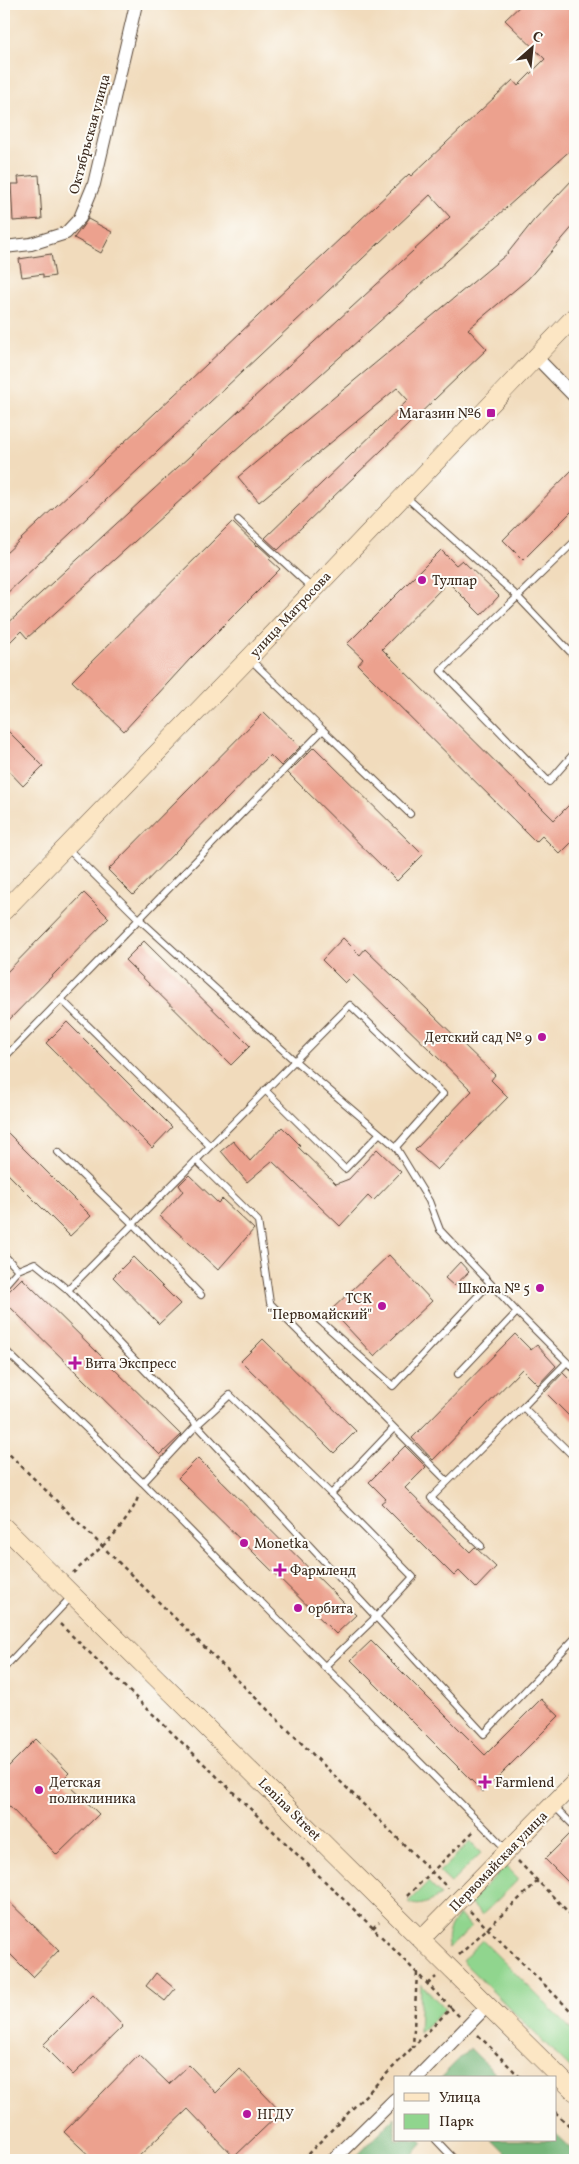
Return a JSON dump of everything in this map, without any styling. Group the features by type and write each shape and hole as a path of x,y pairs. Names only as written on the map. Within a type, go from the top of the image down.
{"street":[{"name":"Октябрьская улица","path":"4,247 31,244 66,233 80,218 94,184 136,4"},
{"name":"улица Матросова","path":"4,910 249,658 575,316"},
{"path":"536,358 575,397"},
{"name":"Lenina Street","path":"4,1527 575,2092"},
{"name":"Первомайская улица","path":"421,1939 575,1782"},
{"path":"419,2076 488,2005"},
{"path":"333,2160 394,2101"}],"lane":[{"path":"404,495 517,596 575,657"},
{"path":"238,520 314,589"},
{"path":"575,541 441,671 548,782 575,752"},
{"path":"249,658 410,814"},
{"path":"4,1058 323,730"},
{"path":"66,847 139,919 295,1061 396,1147 429,1200 440,1230 575,1370"},
{"path":"62,999 210,1146"},
{"path":"68,1290 350,1005 443,1094 396,1147"},
{"path":"266,1090 345,1169 379,1134"},
{"path":"58,1152 201,1295"},
{"path":"196,1160 258,1221 270,1303 447,1482"},
{"path":"4,1255 18,1270"},
{"path":"4,1286 18,1270 36,1263 68,1290 198,1425 484,1734 575,1638"},
{"path":"316,1316 393,1386 490,1283"},
{"path":"458,1374 517,1312"},
{"path":"4,1350 143,1483 508,1851"},
{"path":"481,1546 431,1498 567,1362"},
{"path":"143,1483 198,1425 230,1395 413,1577 376,1617 324,1667"},
{"path":"523,1407 575,1458"},
{"path":"331,1494 394,1428"},
{"path":"4,1668 53,1617 67,1589"},
{"path":"553,1805 575,1827"},
{"path":"438,2142 455,2160"}],"path":[{"path":"4,1449 452,1893"},
{"path":"67,1589 136,1506 143,1483"},
{"path":"53,1617 373,1928 519,2076"},
{"path":"406,1896 481,1824"},
{"path":"508,1851 575,1918"},
{"path":"457,1957 538,1881"},
{"path":"470,1910 575,2015"},
{"path":"373,1928 379,1922"},
{"path":"413,2047 417,1973"},
{"path":"428,1984 436,1977"},
{"path":"302,2160 451,2008"},
{"path":"556,2113 575,2132"}],"green space":[{"path":"470,1842 481,1853 451,1883 439,1872"},
{"path":"506,1866 519,1879 482,1915 469,1902"},
{"path":"428,1882 441,1895 429,1902 417,1905 408,1902"},
{"path":"459,1914 471,1928 449,1948 448,1934"},
{"path":"482,1940 575,2033 575,2073 462,1961"},
{"path":"421,1984 445,2009 419,2033"},
{"path":"470,2048 498,2076 442,2076"},
{"path":"394,2118 394,2142 423,2143 408,2160 353,2160"},
{"path":"556,2134 575,2152 575,2160 512,2160 494,2142 556,2142"}],"building":[{"path":"522,4 575,4 575,146 27,638 21,631 4,648 4,627 450,217 430,195 4,596 4,555 409,174 411,176 513,80 518,86 545,59 505,20"},
{"path":"39,175 42,219 13,221 11,184 19,184 18,177"},
{"path":"575,177 575,224 528,279 468,329 487,349 278,550 265,538 408,400 397,388 259,502 238,477 507,254 534,220"},
{"path":"88,219 112,232 101,253 74,238"},
{"path":"51,254 55,276 43,278 43,274 22,277 19,259"},
{"path":"575,467 575,508 523,560 503,540"},
{"path":"232,522 271,557 269,559 280,569 190,659 124,731 72,681"},
{"path":"441,550 456,565 462,560 499,596 481,615 448,582 382,649 554,820 575,799 575,839 560,854 542,836 536,842 358,665 363,659 347,644"},
{"path":"264,712 300,747 281,766 270,755 133,895 108,870"},
{"path":"4,727 43,766 23,786 4,766"},
{"path":"314,747 423,855 397,881 288,773"},
{"path":"84,893 109,918 4,1025 4,975"},
{"path":"343,938 360,955 365,949 495,1075 491,1080 508,1097 437,1170 415,1150 472,1091 353,975 345,983 322,960"},
{"path":"144,941 250,1046 231,1065 125,960"},
{"path":"67,1022 172,1127 152,1148 46,1043"},
{"path":"282,1127 300,1145 298,1147 336,1184 349,1179 377,1149 401,1172 373,1201 368,1196 340,1226 272,1161 247,1182 221,1151 233,1141 250,1161"},
{"path":"4,1129 91,1216 70,1236 4,1170"},
{"path":"189,1175 218,1203 222,1199 254,1229 218,1270 160,1216 183,1191 179,1185"},
{"name":"ТСК \"Первомайский\"","path":"389,1255 432,1301 374,1356 331,1310"},
{"path":"133,1257 180,1304 159,1324 113,1277"},
{"path":"460,1262 469,1272 454,1286 445,1278"},
{"path":"22,1278 181,1435 160,1455 4,1301 4,1296"},
{"path":"515,1334 531,1350 537,1345 556,1366 538,1385 522,1369 433,1460 412,1438"},
{"path":"263,1339 356,1431 334,1453 241,1361"},
{"path":"563,1373 575,1385 575,1422 545,1392"},
{"path":"405,1446 426,1467 405,1488 470,1552 475,1547 496,1567 476,1588 459,1571 454,1576 381,1503 386,1499 369,1482"},
{"path":"198,1458 356,1615 336,1634 178,1478"},
{"path":"371,1641 485,1755 541,1699 559,1716 483,1792 351,1660"},
{"name":"Детская поликлиника","path":"36,1739 69,1773 63,1779 99,1814 57,1855 4,1801 4,1771"},
{"path":"573,1831 575,1832 575,1889 545,1859"},
{"path":"4,1897 59,1950 33,1977 4,1948"},
{"path":"156,1973 175,1989 165,2001 146,1986"},
{"path":"93,1995 123,2026 73,2075 43,2045"},
{"path":"139,2055 169,2084 189,2065 216,2093 240,2069 281,2112 234,2157 188,2109 135,2160 94,2160 64,2132"}],"place":[{"name":"Магазин №6","path":"491,413"},
{"name":"Тулпар","path":"422,580"},
{"name":"Детский сад № 9","path":"542,1037"},
{"name":"Школа № 5","path":"540,1288"},
{"name":"ТСК \"Первомайский\"","path":"382,1306"},
{"name":"Вита Экспресс","path":"75,1363"},
{"name":"Monetka","path":"244,1543"},
{"name":"Фармленд","path":"280,1570"},
{"name":"орбита","path":"298,1608"},
{"name":"Farmlend","path":"485,1782"},
{"name":"Детская поликлиника","path":"39,1790"},
{"name":"НГДУ","path":"247,2114"}]}
